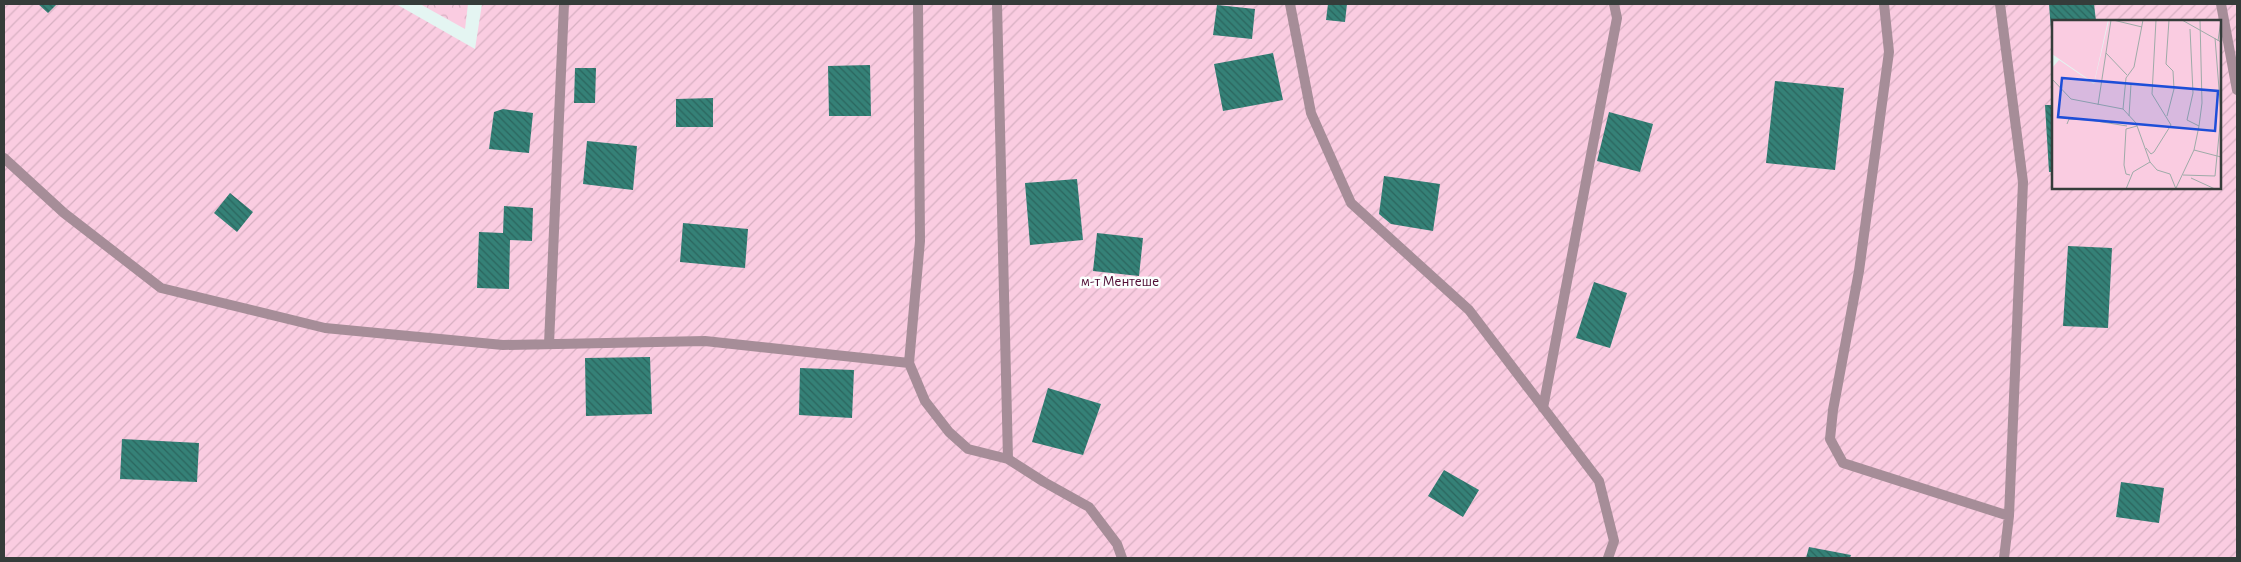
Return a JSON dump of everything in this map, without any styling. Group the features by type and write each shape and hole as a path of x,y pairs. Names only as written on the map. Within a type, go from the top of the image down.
{"street":[{"path":"549,344 564,4"},
{"path":"918,4 920,241 909,363 925,400 949,432 968,449 1008,459 1044,482 1088,506 1117,544 1122,558"},
{"path":"997,4 1008,459"},
{"path":"1290,4 1311,113 1351,203 1469,310 1599,481 1614,541 1608,558"},
{"path":"1543,408 1617,18 1614,4"},
{"path":"1884,4 1889,52 1859,271 1833,410 1830,439 1842,463 2009,516"},
{"path":"2000,4 2022,182 2009,516 2004,558"},
{"path":"2221,4 2237,90"},
{"path":"4,158 64,213 161,288 325,328 503,344 705,341 909,363"}],"green space":[{"name":"м-т Ментeше","path":"4,4 396,4 475,49 482,4 2237,4 2237,558 4,558"},
{"path":"420,4 468,4 465,29"}],"building":[{"path":"38,4 57,4 48,13"},
{"path":"1328,4 1347,4 1345,22 1326,20"},
{"path":"2049,4 2094,4 2096,20 2052,20 2052,43"},
{"path":"1217,5 1255,9 1252,39 1213,35"},
{"path":"1273,53 1283,100 1223,111 1214,64"},
{"path":"870,65 871,116 829,116 828,66"},
{"path":"575,68 596,68 595,103 574,103"},
{"path":"1775,81 1844,88 1835,170 1766,163"},
{"path":"713,98 713,127 676,127 676,99"},
{"path":"2045,105 2052,105 2052,172 2049,172"},
{"path":"503,109 533,113 529,153 489,149 494,112"},
{"path":"1609,112 1653,124 1640,172 1597,161"},
{"path":"587,141 637,146 633,190 583,184"},
{"path":"1384,176 1440,184 1433,231 1391,224 1379,214"},
{"path":"1077,179 1083,240 1030,245 1025,183"},
{"path":"230,193 253,212 237,232 214,213"},
{"path":"504,206 533,208 532,241 510,240 509,289 477,288 479,232 503,233"},
{"path":"683,223 748,229 745,268 680,262"},
{"path":"1097,233 1143,238 1139,276 1093,271"},
{"path":"2068,246 2112,248 2108,328 2063,326"},
{"path":"1594,282 1627,293 1610,348 1576,338"},
{"path":"650,357 652,414 586,416 585,358"},
{"path":"800,368 854,370 852,418 799,415"},
{"path":"1048,388 1101,404 1083,455 1032,442"},
{"path":"122,439 199,443 197,482 120,479"},
{"path":"1444,470 1479,490 1463,517 1428,496"},
{"path":"2121,482 2164,488 2159,523 2116,517"},
{"path":"1809,547 1851,555 1850,558 1806,558"}]}
